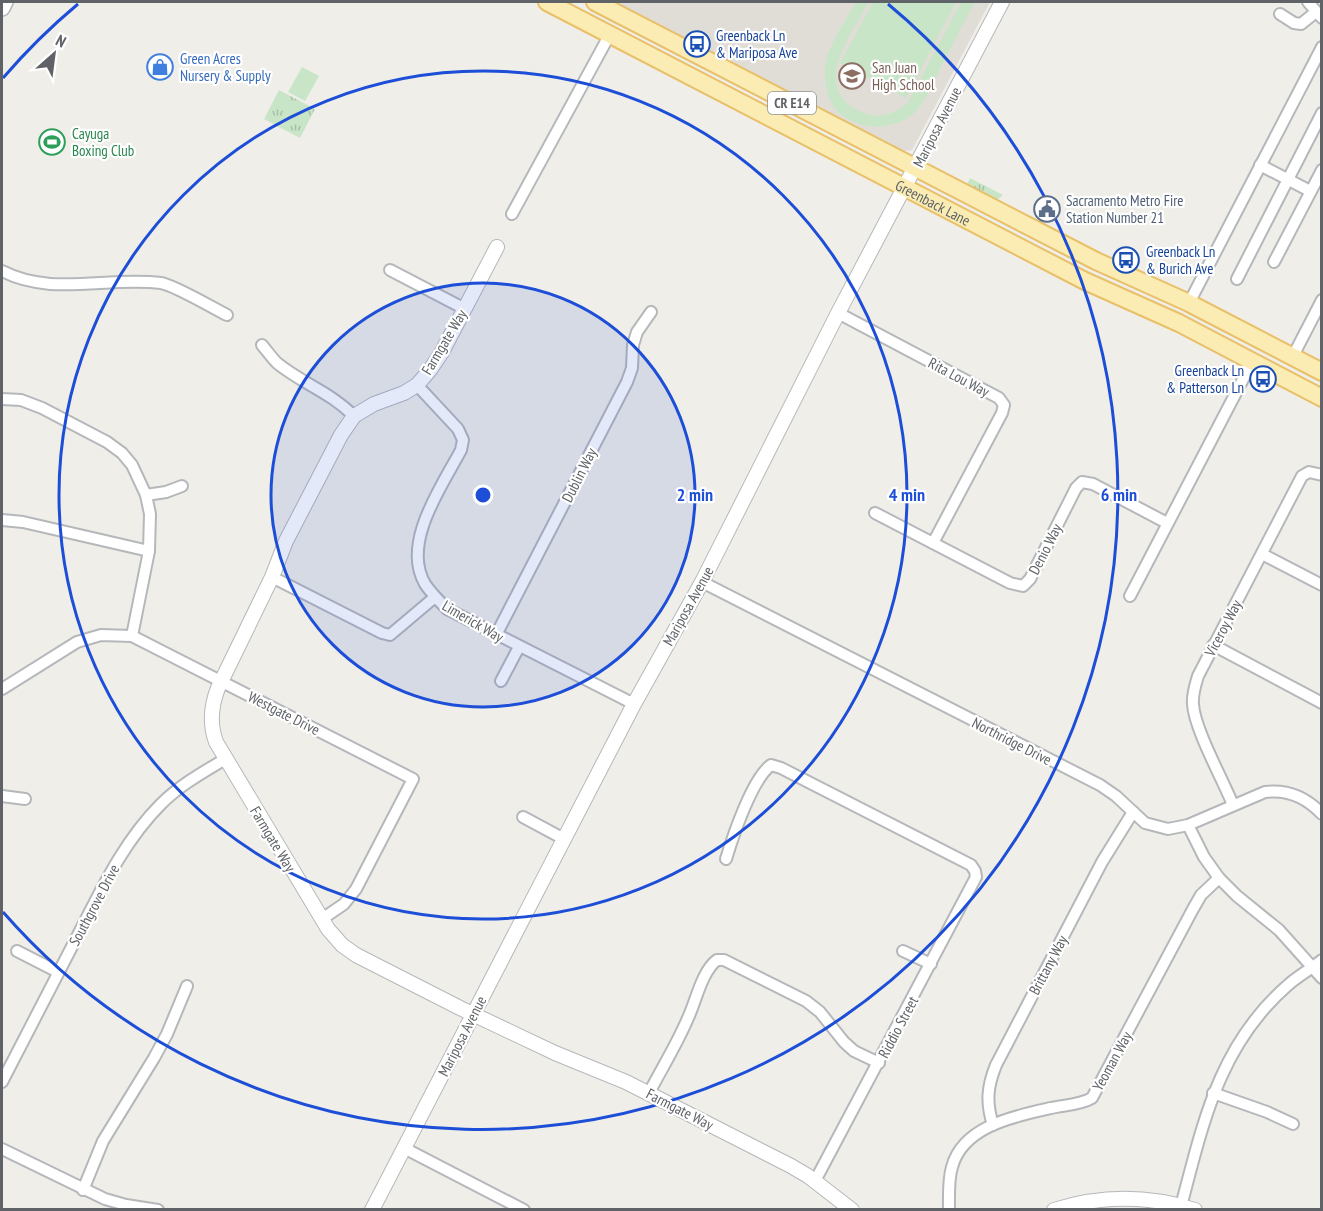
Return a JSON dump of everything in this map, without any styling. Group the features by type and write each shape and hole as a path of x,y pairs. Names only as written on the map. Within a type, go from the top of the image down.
{"main road":[{"path":"2,8 5,2"},
{"name":"Greenback Lane","path":"547,2 1041,258 1322,398"},
{"name":"Greenback Lane","path":"595,2 1096,261 1189,303 1322,372"},
{"path":"610,34 621,27 633,34 648,28"},
{"path":"1041,258 1052,238"},
{"path":"1151,311 1164,305 1180,309 1189,303"},
{"path":"1252,362 1293,357"}],"street":[{"name":"Mariposa Avenue","path":"372,1209 634,704 702,582 838,313 1002,2"},
{"path":"1280,14 1294,23 1301,24 1319,15 1308,2"},
{"path":"512,214 610,34"},
{"path":"1189,303 1322,47"},
{"path":"1237,279 1322,113"},
{"path":"1260,165 1310,191"},
{"path":"1274,262 1322,170"},
{"name":"Farmgate Way","path":"497,247 442,352 430,370 417,385 405,393 374,404 354,416 330,454 286,542 273,577 221,681 213,704 211,720 216,741 322,919 334,937 349,951 472,1015 649,1093 790,1166 852,1209"},
{"path":"390,270 465,309"},
{"path":"2,271 33,283 55,285 163,283 227,315"},
{"path":"1293,357 1322,300"},
{"name":"Dublin Way","path":"496,635 627,382 632,368 633,345 637,332 651,312"},
{"name":"Rita Lou Way","path":"838,313 999,398 1004,405 1002,413 933,543"},
{"path":"262,345 275,361 331,395 354,416"},
{"path":"1130,596 1252,362"},
{"name":"Limerick Way","path":"417,385 458,429 463,440 461,450 427,516 418,546 419,566 424,583 447,609 634,704"},
{"path":"2,399 21,400 42,408 107,442 123,453 132,465 146,495 150,514 149,551 132,636"},
{"name":"Viceroy Way","path":"1233,805 1197,721 1193,706 1198,676 1302,476 1309,472 1322,475"},
{"name":"Denio Way","path":"875,513 1010,583 1023,586 1030,579 1076,488 1082,482 1093,484 1167,523"},
{"path":"146,495 166,492 183,486"},
{"path":"2,520 23,522 149,551"},
{"path":"1262,554 1322,585"},
{"path":"273,577 390,635 435,597"},
{"name":"Northridge Drive","path":"702,582 1100,785 1116,796 1144,823 1168,829 1188,825 1265,792 1278,791 1302,798 1321,812"},
{"name":"Westgate Drive","path":"2,689 77,642 100,635 132,636 413,779 356,889 344,904 322,919"},
{"path":"1213,645 1322,703"},
{"path":"501,681 519,646"},
{"name":"Southgrove Drive","path":"2,1082 114,866 139,828 178,788 225,759"},
{"name":"Riddio Street","path":"726,859 746,806 765,770 771,765 971,865 975,871 976,877 815,1182"},
{"path":"2,796 25,799"},
{"name":"Brittany Way","path":"993,1125 987,1107 996,1065 1101,862 1133,812"},
{"path":"523,817 564,839"},
{"path":"1188,825 1204,857 1219,878 1237,896 1317,963 1322,978"},
{"name":"Yeoman Way","path":"949,1209 951,1169 956,1155 969,1140 993,1125 1038,1111 1084,1103 1092,1098 1193,909 1205,891 1219,878"},
{"path":"17,951 58,972"},
{"path":"903,951 931,964"},
{"path":"649,1093 689,1017 694,1000 712,964 717,960 724,960 806,1001 854,1051 879,1063"},
{"path":"1054,1209 1114,1198 1147,1199 1186,1208 1213,1093 1225,1065 1253,1022 1288,985 1317,963"},
{"path":"82,1190 110,1129 170,1028 187,986"},
{"path":"1213,1093 1293,1124"},
{"path":"404,1148 524,1209"},
{"path":"2,1149 82,1190 115,1203 158,1209"}],"shaded area":[{"name":"San Juan High School","path":"610,2 990,2 912,150 899,152"}],"green space":[{"path":"856,2 869,2 839,59 836,74 837,88 845,101 859,111 878,116 895,111 907,104 961,2 975,2 920,106 913,114 895,124 864,125 845,118 834,107 827,90 826,60 837,34"},
{"path":"873,2 956,2 906,98 840,63"},
{"path":"302,67 319,76 305,101 288,92"},
{"path":"279,90 315,109 300,138 264,119"},
{"path":"970,178 1003,195 997,200 967,184"}],"place":[{"name":"Greenback Ln & Mariposa Ave","path":"697,44"},
{"name":"Green Acres Nursery & Supply","path":"160,67"},
{"name":"San Juan High School","path":"852,76"},
{"name":"Cayuga Boxing Club","path":"52,142"},
{"name":"Sacramento Metro Fire Station Number 21","path":"1047,209"},
{"name":"Greenback Ln & Burich Ave","path":"1126,260"},
{"name":"Greenback Ln & Patterson Ln","path":"1263,379"}]}
